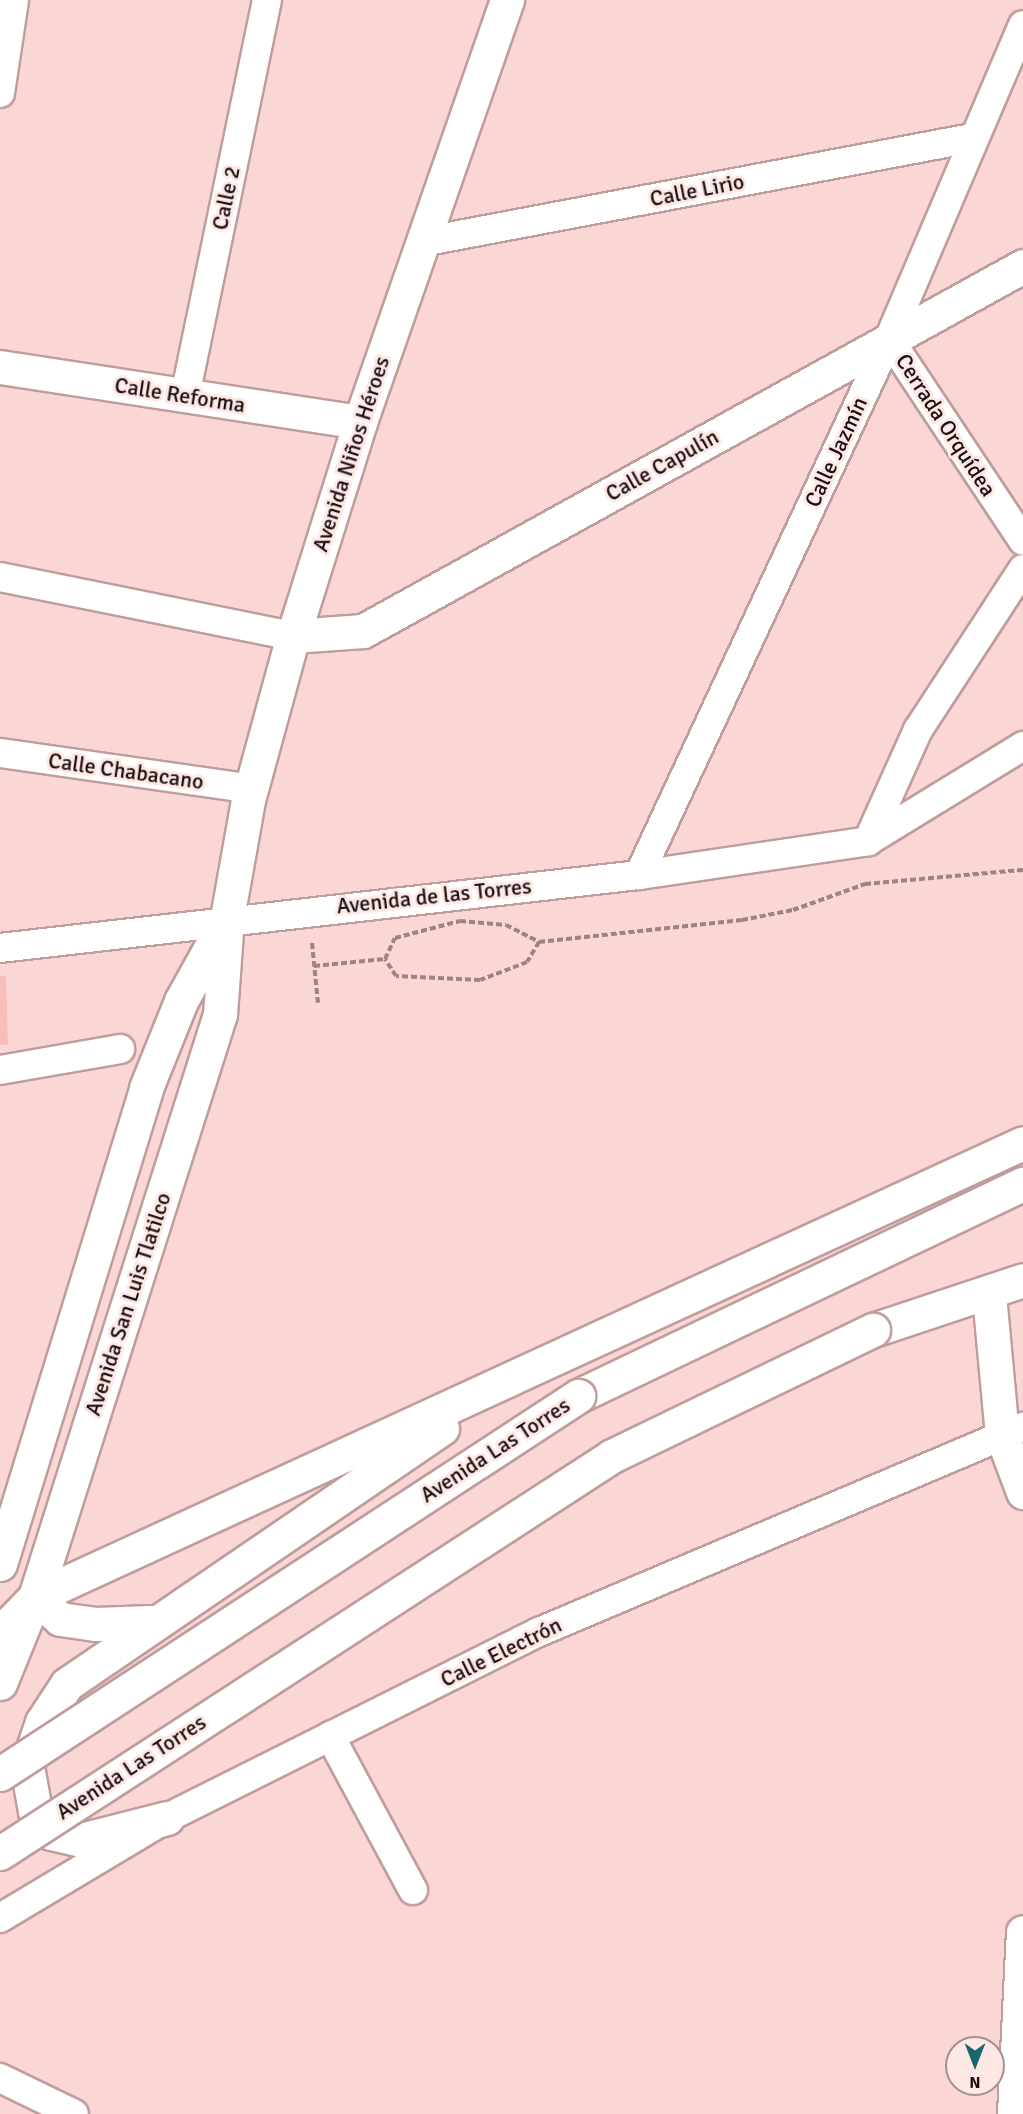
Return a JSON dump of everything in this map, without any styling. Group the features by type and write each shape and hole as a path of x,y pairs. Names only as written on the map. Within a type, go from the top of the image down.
{"main road":[{"name":"Avenida Niños Héroes","path":"227,918 252,789 293,636 360,422 507,0"},
{"name":"Calle Capulín","path":"293,636 363,631 1023,266"},
{"name":"Calle Reforma","path":"0,368 360,422"},
{"path":"0,1564 146,1088 181,1001 227,918"},
{"name":"Avenida San Luis Tlatilco","path":"0,1683 35,1597 220,1014 227,918"},
{"path":"0,1633 35,1597 1023,1143"},
{"name":"Avenida Las Torres","path":"0,1774 578,1396 1023,1184"},
{"name":"Avenida Las Torres","path":"0,1853 612,1456 873,1330 988,1295 1023,1280"},
{"path":"988,1295 1023,1492"},
{"path":"167,1818 81,1840 51,1833 35,1811 27,1766 42,1722 67,1684 150,1622 528,1371"},
{"path":"35,1597 60,1619 95,1624 150,1622"},
{"path":"1014,2114 1023,1932"}],"street":[{"path":"0,93 14,0"},
{"name":"Calle 2","path":"185,396 267,0"},
{"name":"Calle Jazmín","path":"639,875 889,339 972,138 1023,25"},
{"name":"Calle Lirio","path":"422,242 972,138"},
{"name":"Cerrada Orquídea","path":"889,339 1023,541"},
{"path":"868,841 918,730 1023,568"},
{"path":"0,577 293,636"},
{"path":"868,841 1023,746"},
{"name":"Calle Chabacano","path":"0,753 252,789"},
{"name":"Avenida de las Torres","path":"0,948 227,918 639,875 868,841"},
{"path":"0,1070 120,1049"},
{"name":"Calle Electrón","path":"0,1918 167,1818 539,1632 1012,1431"},
{"path":"330,1736 412,1890"},
{"path":"0,2078 74,2114"}],"path":[{"path":"385,959 395,938 460,921 506,925 539,942 742,920 793,910 865,884 1023,870"},
{"path":"309,910 318,1003"},
{"path":"385,959 396,976 480,980 527,962 539,942"},
{"path":"314,966 385,959"}],"shaded area":[{"path":"0,976 6,976 8,1045 0,1045"}]}
